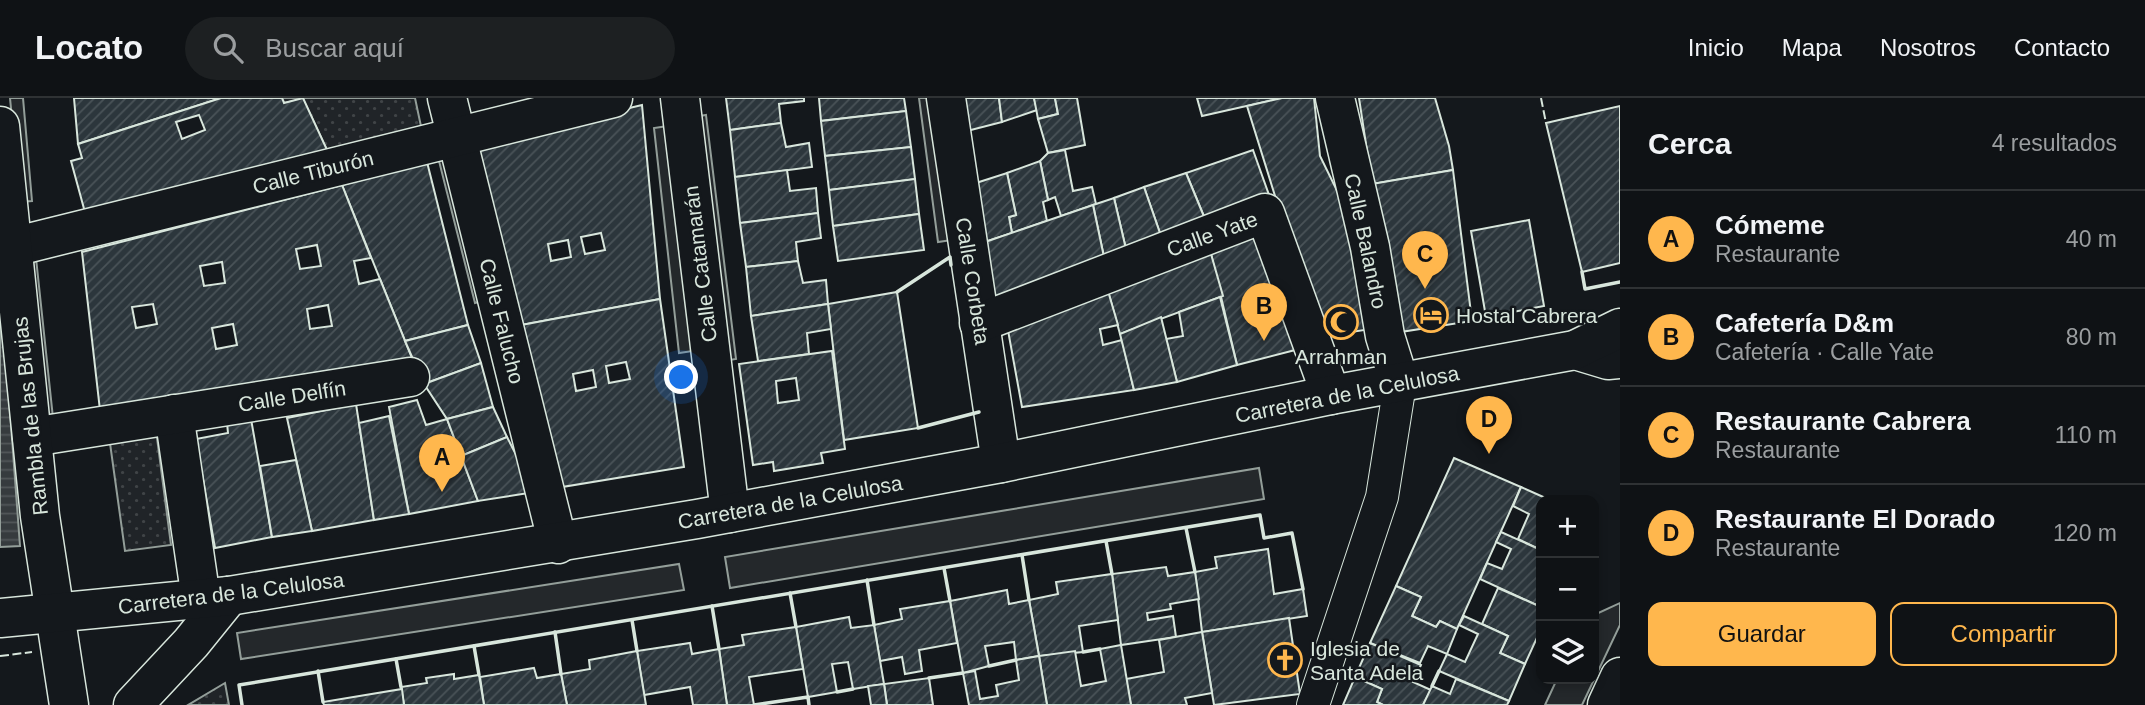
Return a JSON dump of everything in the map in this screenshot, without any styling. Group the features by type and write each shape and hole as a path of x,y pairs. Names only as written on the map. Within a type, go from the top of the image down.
{"main road":[{"name":"Calle Falucho","path":"447,98 558,544"},
{"name":"Calle Tiburón","path":"13,247 613,98"},
{"name":"Calle Catamarán","path":"680,98 730,513"},
{"name":"Calle Corbeta","path":"946,98 1001,463"},
{"name":"Calle Balandro","path":"1335,98 1370,247 1385,336 1400,384"},
{"name":"Rambla de las Brujas","path":"0,126 40,516 68,705"},
{"name":"Calle Yate","path":"979,323 1265,213 1331,395"},
{"name":"Carretera de la Celulosa","path":"0,618 215,597 558,544 1001,463 1331,395 1609,353"},
{"name":"Calle Delfín","path":"32,437 410,377"},
{"path":"133,705 191,643 215,597 174,414"},
{"path":"1607,705 1620,677"}],"street":[{"path":"1313,705 1382,497 1400,384"}],"shaded area":[{"path":"10,98 23,98 32,201 20,202"},
{"path":"282,98 415,98 422,131 328,152 303,99 284,103"},
{"path":"919,98 932,98 952,240 938,242"},
{"path":"706,115 736,359 723,361 693,117"},
{"path":"668,126 693,351 679,353 654,128"},
{"path":"450,157 487,300 475,303 439,161"},
{"path":"36,258 53,418 42,420 25,260"},
{"path":"0,277 20,546 0,547"},
{"path":"156,430 171,545 125,551 109,436"},
{"path":"1259,468 1264,499 730,588 725,557"},
{"path":"679,564 684,590 241,659 237,633"},
{"path":"1620,603 1620,625 1599,669 1599,621 1599,613"},
{"path":"225,683 229,705 188,705"},
{"path":"1555,684 1592,684 1582,705 1545,705"}],"building":[{"path":"74,98 221,98 78,144"},
{"path":"221,98 282,98 284,103 303,98 328,152 86,216 71,161 82,158 78,144","holes":["199,115 205,130 182,139 176,122"]},
{"path":"726,98 804,98 804,101 779,104 781,123 730,130"},
{"path":"819,98 904,98 906,111 821,121"},
{"path":"963,98 999,98 1002,122 967,131"},
{"path":"999,98 1034,98 1037,110 1002,122"},
{"path":"1034,98 1055,98 1058,114 1038,119"},
{"path":"1055,98 1077,98 1085,145 1048,153 1038,119 1058,114"},
{"path":"1197,98 1282,98 1202,116"},
{"path":"1282,98 1314,98 1320,156 1347,211 1371,329 1319,337 1247,106"},
{"path":"1359,98 1435,98 1453,170 1372,184"},
{"path":"642,105 660,299 516,326 469,146","holes":["601,233 605,250 585,254 581,237","568,240 571,257 551,261 548,244"]},
{"path":"1620,106 1620,263 1582,272 1546,123"},
{"path":"906,111 911,147 825,156 821,121"},
{"path":"781,123 786,147 809,143 812,167 735,177 730,130"},
{"path":"911,147 915,179 829,190 825,156"},
{"path":"1065,150 1073,191 1092,187 1096,204 1061,216 1055,197 1048,200 1040,161 1048,153"},
{"path":"1253,150 1269,195 1205,219 1186,173"},
{"path":"1040,161 1048,200 1043,202 1047,221 1012,233 1009,217 1016,215 1007,173"},
{"path":"427,162 468,325 405,341 342,185"},
{"path":"787,170 790,191 816,188 818,213 740,223 735,177"},
{"path":"1453,170 1472,321 1394,333 1372,184"},
{"path":"1007,173 1016,215 1009,217 1012,233 985,242 976,183"},
{"path":"1186,173 1205,219 1161,236 1144,187"},
{"path":"915,179 919,214 833,226 829,190"},
{"path":"342,185 371,258 354,261 359,284 380,279 414,363 101,419 82,252","holes":["317,245 321,266 300,269 296,249","222,262 225,283 204,286 200,266","153,304 157,324 136,328 132,307","328,305 332,326 310,329 307,309","233,324 237,345 216,349 212,328"]},
{"path":"1144,187 1161,236 1126,249 1114,198"},
{"path":"1114,198 1126,249 1104,257 1093,205"},
{"path":"1093,205 1104,257 995,297 985,242"},
{"path":"818,213 821,238 796,242 798,261 746,267 740,223"},
{"path":"919,214 924,250 838,261 833,226"},
{"path":"1529,220 1544,306 1486,317 1471,231"},
{"path":"1258,235 1303,348 1237,365 1211,254"},
{"path":"1211,254 1223,296 1120,334 1108,291"},
{"path":"798,261 803,283 826,280 828,304 751,316 746,267"},
{"path":"1108,291 1118,325 1100,329 1103,345 1122,340 1134,390 1022,407 1007,325"},
{"path":"897,292 918,428 844,440 828,304"},
{"path":"1220,297 1237,365 1177,382 1166,339 1183,336 1179,312"},
{"path":"660,299 684,467 562,487 516,326","holes":["626,362 630,379 609,383 606,366","593,370 596,387 576,391 573,374"]},
{"path":"828,304 831,329 807,333 809,354 758,361 751,316"},
{"path":"1161,317 1177,382 1134,390 1120,334"},
{"path":"468,325 481,363 424,384 405,341"},
{"path":"832,351 845,449 821,453 823,463 774,471 773,462 753,465 739,364","holes":["796,378 799,400 778,403 776,381"]},
{"path":"481,363 493,407 447,419 424,384"},
{"path":"417,400 426,425 447,419 478,501 409,514 389,407"},
{"path":"356,404 374,520 312,531 287,418"},
{"path":"493,407 507,437 461,456 447,419"},
{"path":"389,416 409,514 374,520 359,423"},
{"path":"251,419 272,537 215,548 196,439 228,433 227,423"},
{"path":"507,437 535,492 478,501 461,456"},
{"path":"1454,458 1521,487 1457,629 1440,621 1436,627 1412,616 1421,597 1396,586"},
{"path":"296,460 312,531 272,537 260,466"},
{"path":"1521,487 1539,495 1536,495 1536,548 1518,539 1529,514 1513,506"},
{"path":"1501,532 1536,548 1536,605 1480,579 1487,563 1502,569 1511,549 1496,542"},
{"path":"1268,549 1274,594 1303,589 1307,616 1202,632 1195,572 1217,568 1215,557"},
{"path":"1166,567 1168,576 1195,572 1199,599 1170,604 1171,609 1147,613 1148,620 1173,616 1176,637 1121,645 1112,574"},
{"path":"1112,574 1118,620 1079,626 1083,652 1039,656 1029,600 1058,594 1056,582"},
{"path":"1396,586 1421,597 1412,616 1436,627 1440,621 1457,629 1447,654 1428,646 1420,663 1370,643"},
{"path":"1498,588 1536,605 1536,640 1525,664 1500,653 1508,636 1482,624"},
{"path":"1007,590 1009,604 1029,600 1039,656 1016,660 1014,642 985,646 989,666 963,673 950,601"},
{"path":"950,601 957,643 919,650 922,671 905,674 902,657 880,661 874,625 902,619 900,609"},
{"path":"1464,616 1508,636 1500,653 1525,664 1509,701 1439,671 1447,654 1465,662 1478,634 1459,625"},
{"path":"849,617 851,628 874,625 884,684 853,689 848,662 832,664 837,692 808,697 796,627"},
{"path":"1289,618 1300,694 1214,705 1202,632"},
{"path":"796,627 803,669 749,677 754,705 727,705 719,649 744,645 742,635"},
{"path":"1202,632 1212,693 1185,698 1187,705 1131,705 1126,679 1164,672 1159,640"},
{"path":"690,643 692,654 719,649 727,705 693,705 690,687 644,695 637,651"},
{"path":"1370,643 1421,665 1413,682 1431,690 1423,705 1383,705 1377,702 1382,689 1355,677"},
{"path":"1121,645 1131,705 1047,705 1039,656 1075,651 1081,686 1106,681 1100,649"},
{"path":"637,651 646,705 567,705 561,674 590,669 589,660"},
{"path":"1039,656 1047,705 969,705 963,673 975,671 980,699 998,696 996,685 1019,680 1016,660"},
{"path":"534,668 537,678 561,674 567,705 484,705 480,677"},
{"path":"454,674 454,679 479,675 484,705 404,705 401,687 427,683 426,678"},
{"path":"1355,677 1382,689 1377,702 1383,705 1343,705"},
{"path":"929,678 933,705 887,705 884,684"},
{"path":"1456,679 1509,701 1507,705 1423,705 1432,686 1450,694"},
{"path":"884,684 887,705 871,705 868,686"},
{"path":"402,689 404,705 324,705 323,702"}],"fence":[{"path":"1541,98 1546,123"},
{"path":"0,656 32,652"}],"wall":[{"path":"897,292 950,257 951,265"},
{"path":"1582,272 1585,289 1620,282"},
{"path":"918,428 979,412"},
{"path":"242,705 239,685 1260,515 1264,538 1292,533 1303,589"},
{"path":"1186,528 1195,572"},
{"path":"1106,541 1112,574"},
{"path":"1022,555 1029,600"},
{"path":"944,568 950,601"},
{"path":"867,580 874,625"},
{"path":"790,593 796,627"},
{"path":"712,606 719,649"},
{"path":"632,620 637,651"},
{"path":"555,632 561,674"},
{"path":"474,646 479,675"},
{"path":"1083,652 1100,649"},
{"path":"396,659 401,687"},
{"path":"989,666 1016,660"},
{"path":"318,671 323,702"},
{"path":"1432,686 1439,671"},
{"path":"929,678 963,673"},
{"path":"837,692 853,689"},
{"path":"754,705 808,697 809,705"}],"place":[{"name":"Restaurante Cabrera","path":"1425,289"},
{"name":"Hostal Cabrera","path":"1431,315"},
{"name":"Arrahman","path":"1341,322"},
{"name":"Cafetería D&m","path":"1264,341"},
{"name":"Restaurante El Dorado","path":"1489,454"},
{"name":"Cómeme","path":"442,492"},
{"name":"Iglesia de Santa Adela","path":"1285,660"}]}
